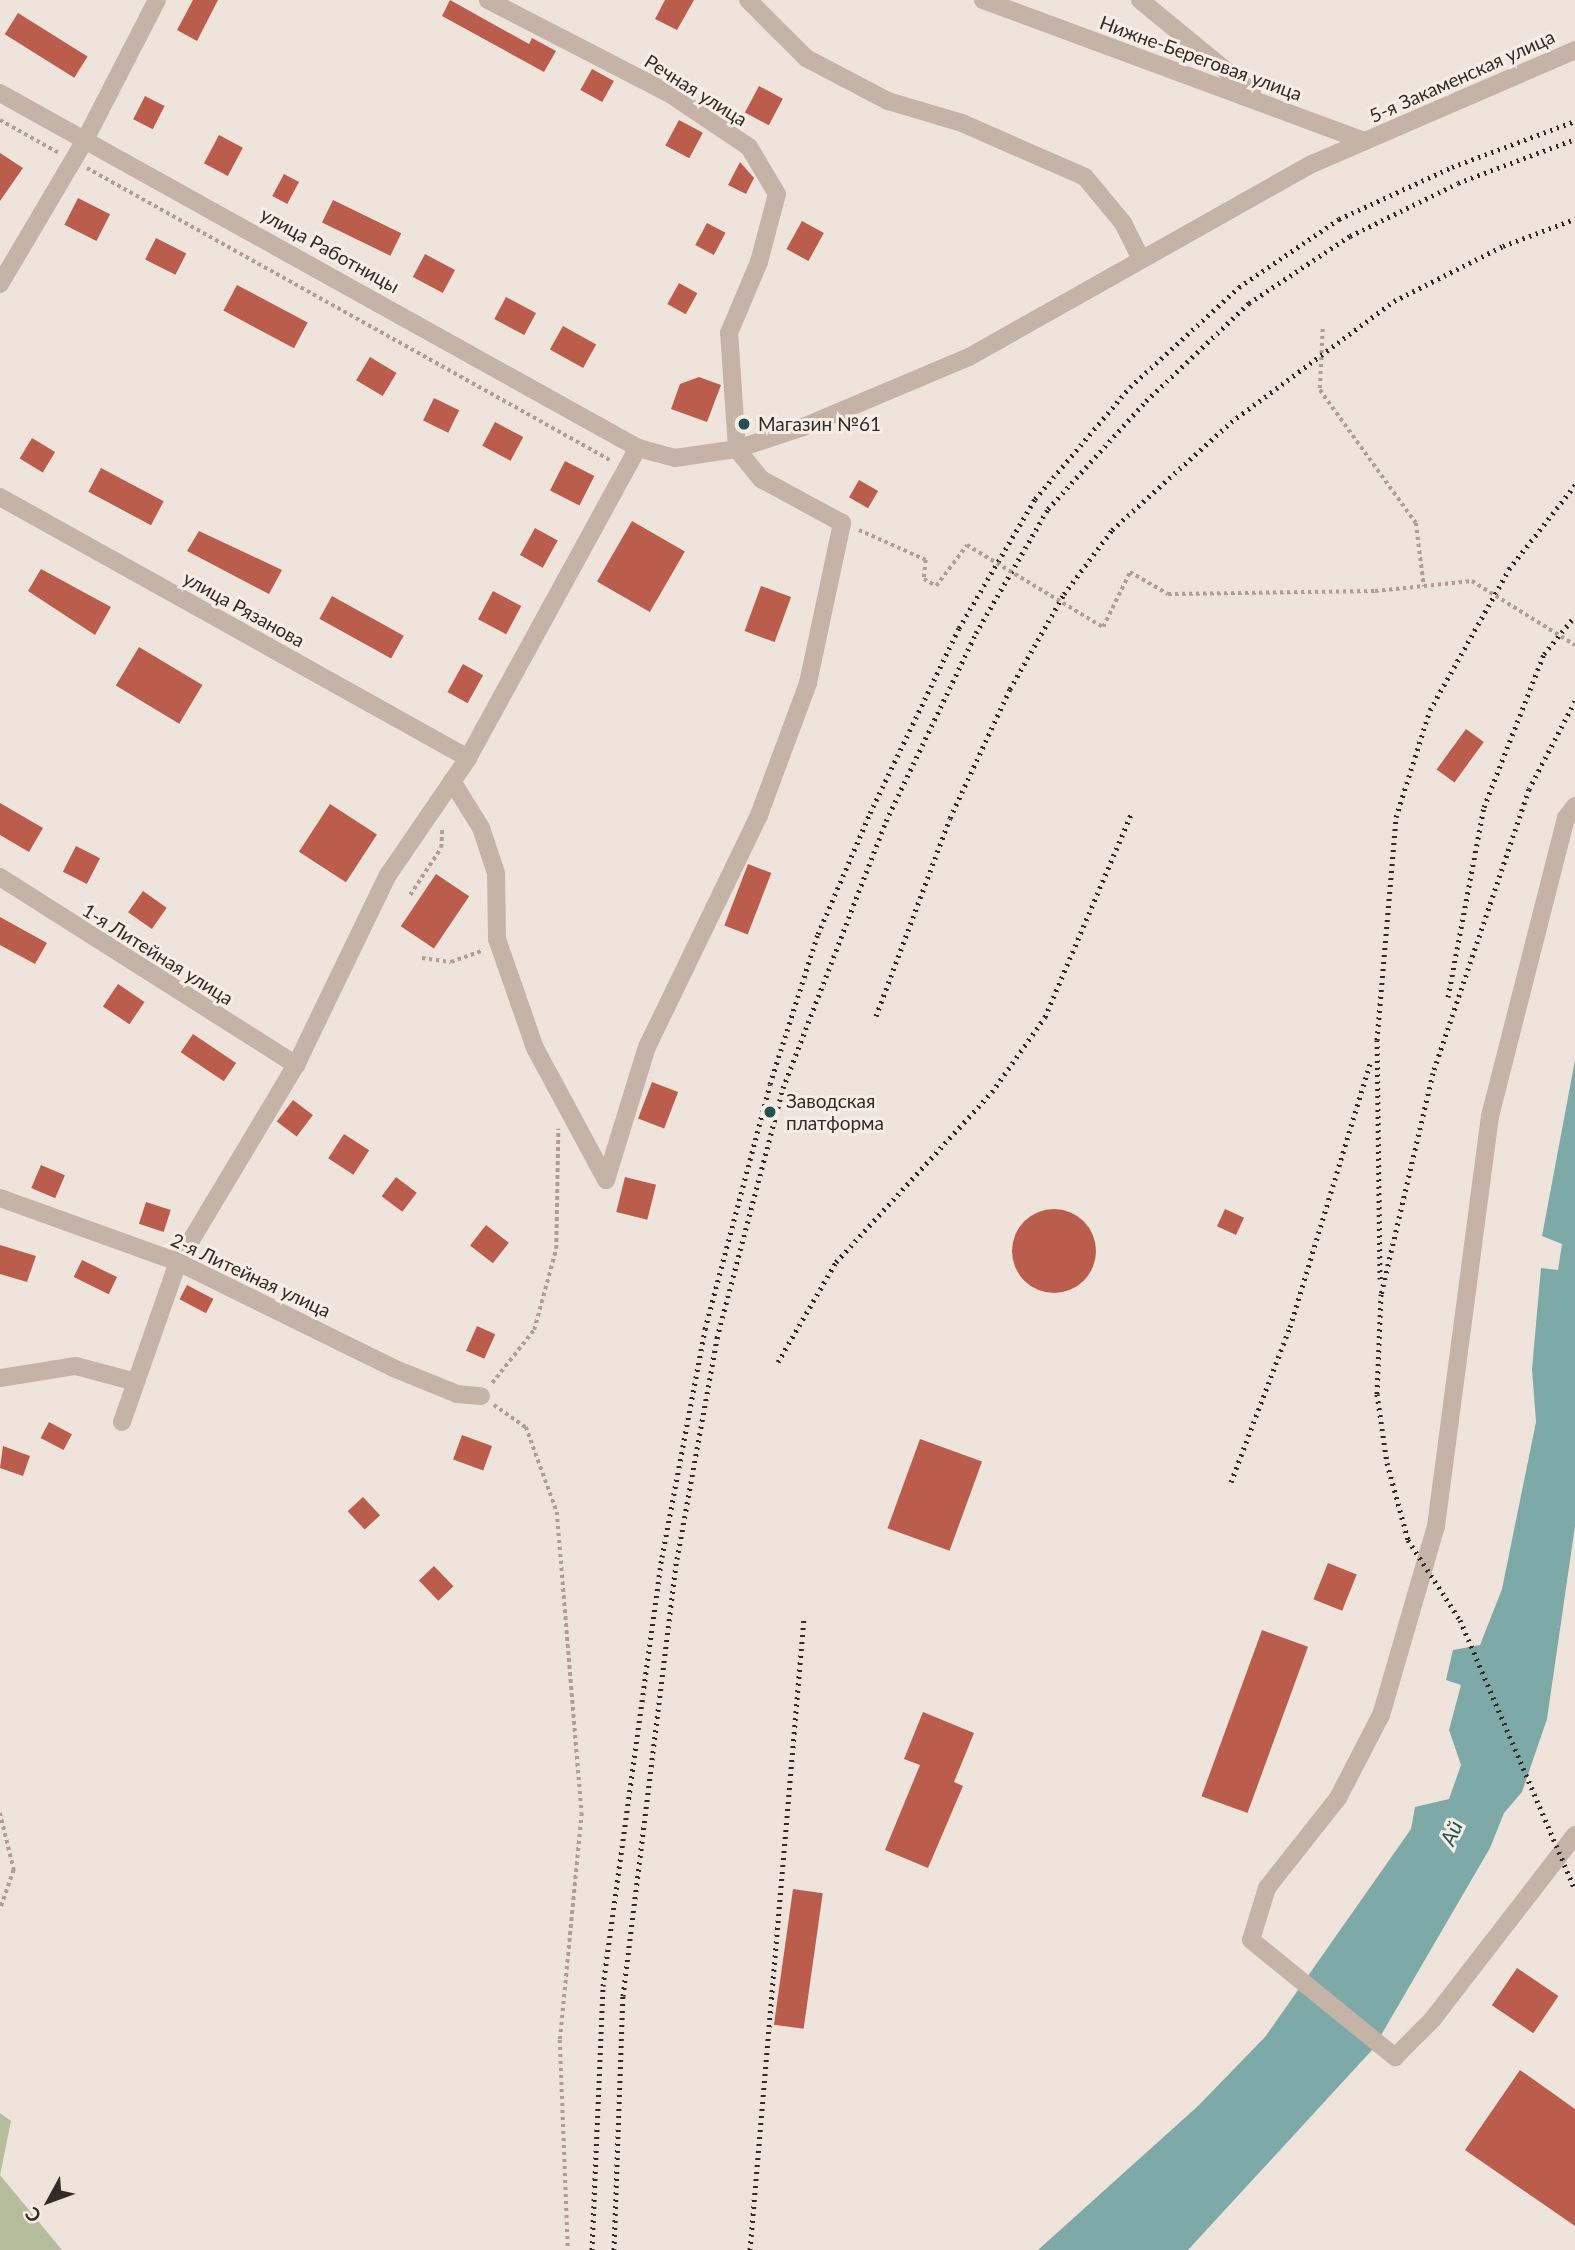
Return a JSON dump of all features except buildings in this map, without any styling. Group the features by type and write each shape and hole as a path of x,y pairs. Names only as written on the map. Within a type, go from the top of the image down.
{"street":[{"path":"0,284 85,140 157,0"},
{"name":"Речная улица","path":"488,0 670,94 749,146 777,194 759,262 729,333 737,449"},
{"path":"748,0 806,58 888,101 962,123 1086,177 1123,223 1141,259"},
{"name":"Нижне-Береговая улица","path":"982,0 1365,141"},
{"path":"1140,0 1271,106"},
{"name":"5-я Закаменская улица","path":"1141,259 1365,141 1575,50"},
{"name":"улица Работницы","path":"0,93 638,448 675,458 737,449 969,357 1141,259"},
{"path":"122,1422 177,1262 296,1065 388,875 468,758 638,448"},
{"path":"448,788 481,828 496,873 497,939 559,1096 606,1180 647,1046 759,815 808,683 842,523 761,479 737,449"},
{"name":"улица Рязанова","path":"0,497 468,758"},
{"path":"1575,806 1566,818 1490,1116 1436,1526 1381,1715 1338,1798 1267,1888 1251,1940 1395,2057 1432,2020 1575,1835"},
{"name":"1-я Литейная улица","path":"0,877 296,1065"},
{"name":"2-я Литейная улица","path":"0,1198 177,1262 393,1368 457,1394 481,1396"},
{"path":"0,1378 76,1366 136,1381"}],"path":[{"path":"0,120 626,469"},
{"path":"1323,329 1320,390 1416,523 1424,586"},
{"path":"842,523 926,560 924,579 936,586 967,545 1102,627 1130,572 1168,594 1424,586 1472,581 1575,645"},
{"path":"410,895 441,848 448,788"},
{"path":"422,958 451,962 497,939"},
{"path":"559,1096 556,1249 534,1330 481,1396 526,1427 557,1512 582,1813 560,2040 568,2250"},
{"path":"0,1812 14,1870 0,1910"}],"green space":[{"path":"0,2113 11,2121 0,2175"},
{"path":"0,2175 62,2250 0,2250"}],"water":[{"name":"Ай","path":"1575,1060 1575,1526 1547,1719 1522,1792 1504,1813 1490,1848 1373,2049 1188,2250 1038,2250 1198,2106 1265,2037 1411,1829 1415,1807 1449,1799 1461,1765 1449,1730 1461,1685 1446,1680 1453,1650 1480,1645 1502,1589 1536,1422 1532,1369 1541,1268 1558,1270 1562,1244 1542,1236"}],"railway":[{"path":"592,2250 603,1986 662,1557 705,1329 770,1084 818,934 870,813 959,628 1035,499 1130,387 1239,287 1339,219 1452,167 1575,121"},
{"path":"614,2250 623,1996 677,1559 717,1338 783,1088 886,821 976,633 1048,509 1146,401 1249,303 1350,236 1458,183 1575,139"},
{"path":"876,1016 950,818 1010,689 1064,594 1112,530 1231,422 1394,301 1503,246 1575,219"},
{"path":"1380,1279 1377,1040 1396,817 1430,710 1509,569 1575,485"},
{"path":"1448,997 1484,807 1544,654 1575,616"},
{"path":"1575,701 1529,789 1433,1073 1381,1294 1377,1394 1387,1463 1408,1540 1460,1620 1575,1890"},
{"path":"778,1362 836,1262 992,1092 1045,1017 1132,812"},
{"path":"1231,1482 1290,1327 1371,1060"},
{"path":"750,2250 804,1617"}],"place":[{"name":"Магазин №61","path":"744,424"},
{"name":"Заводская платформа","path":"770,1112"}]}
